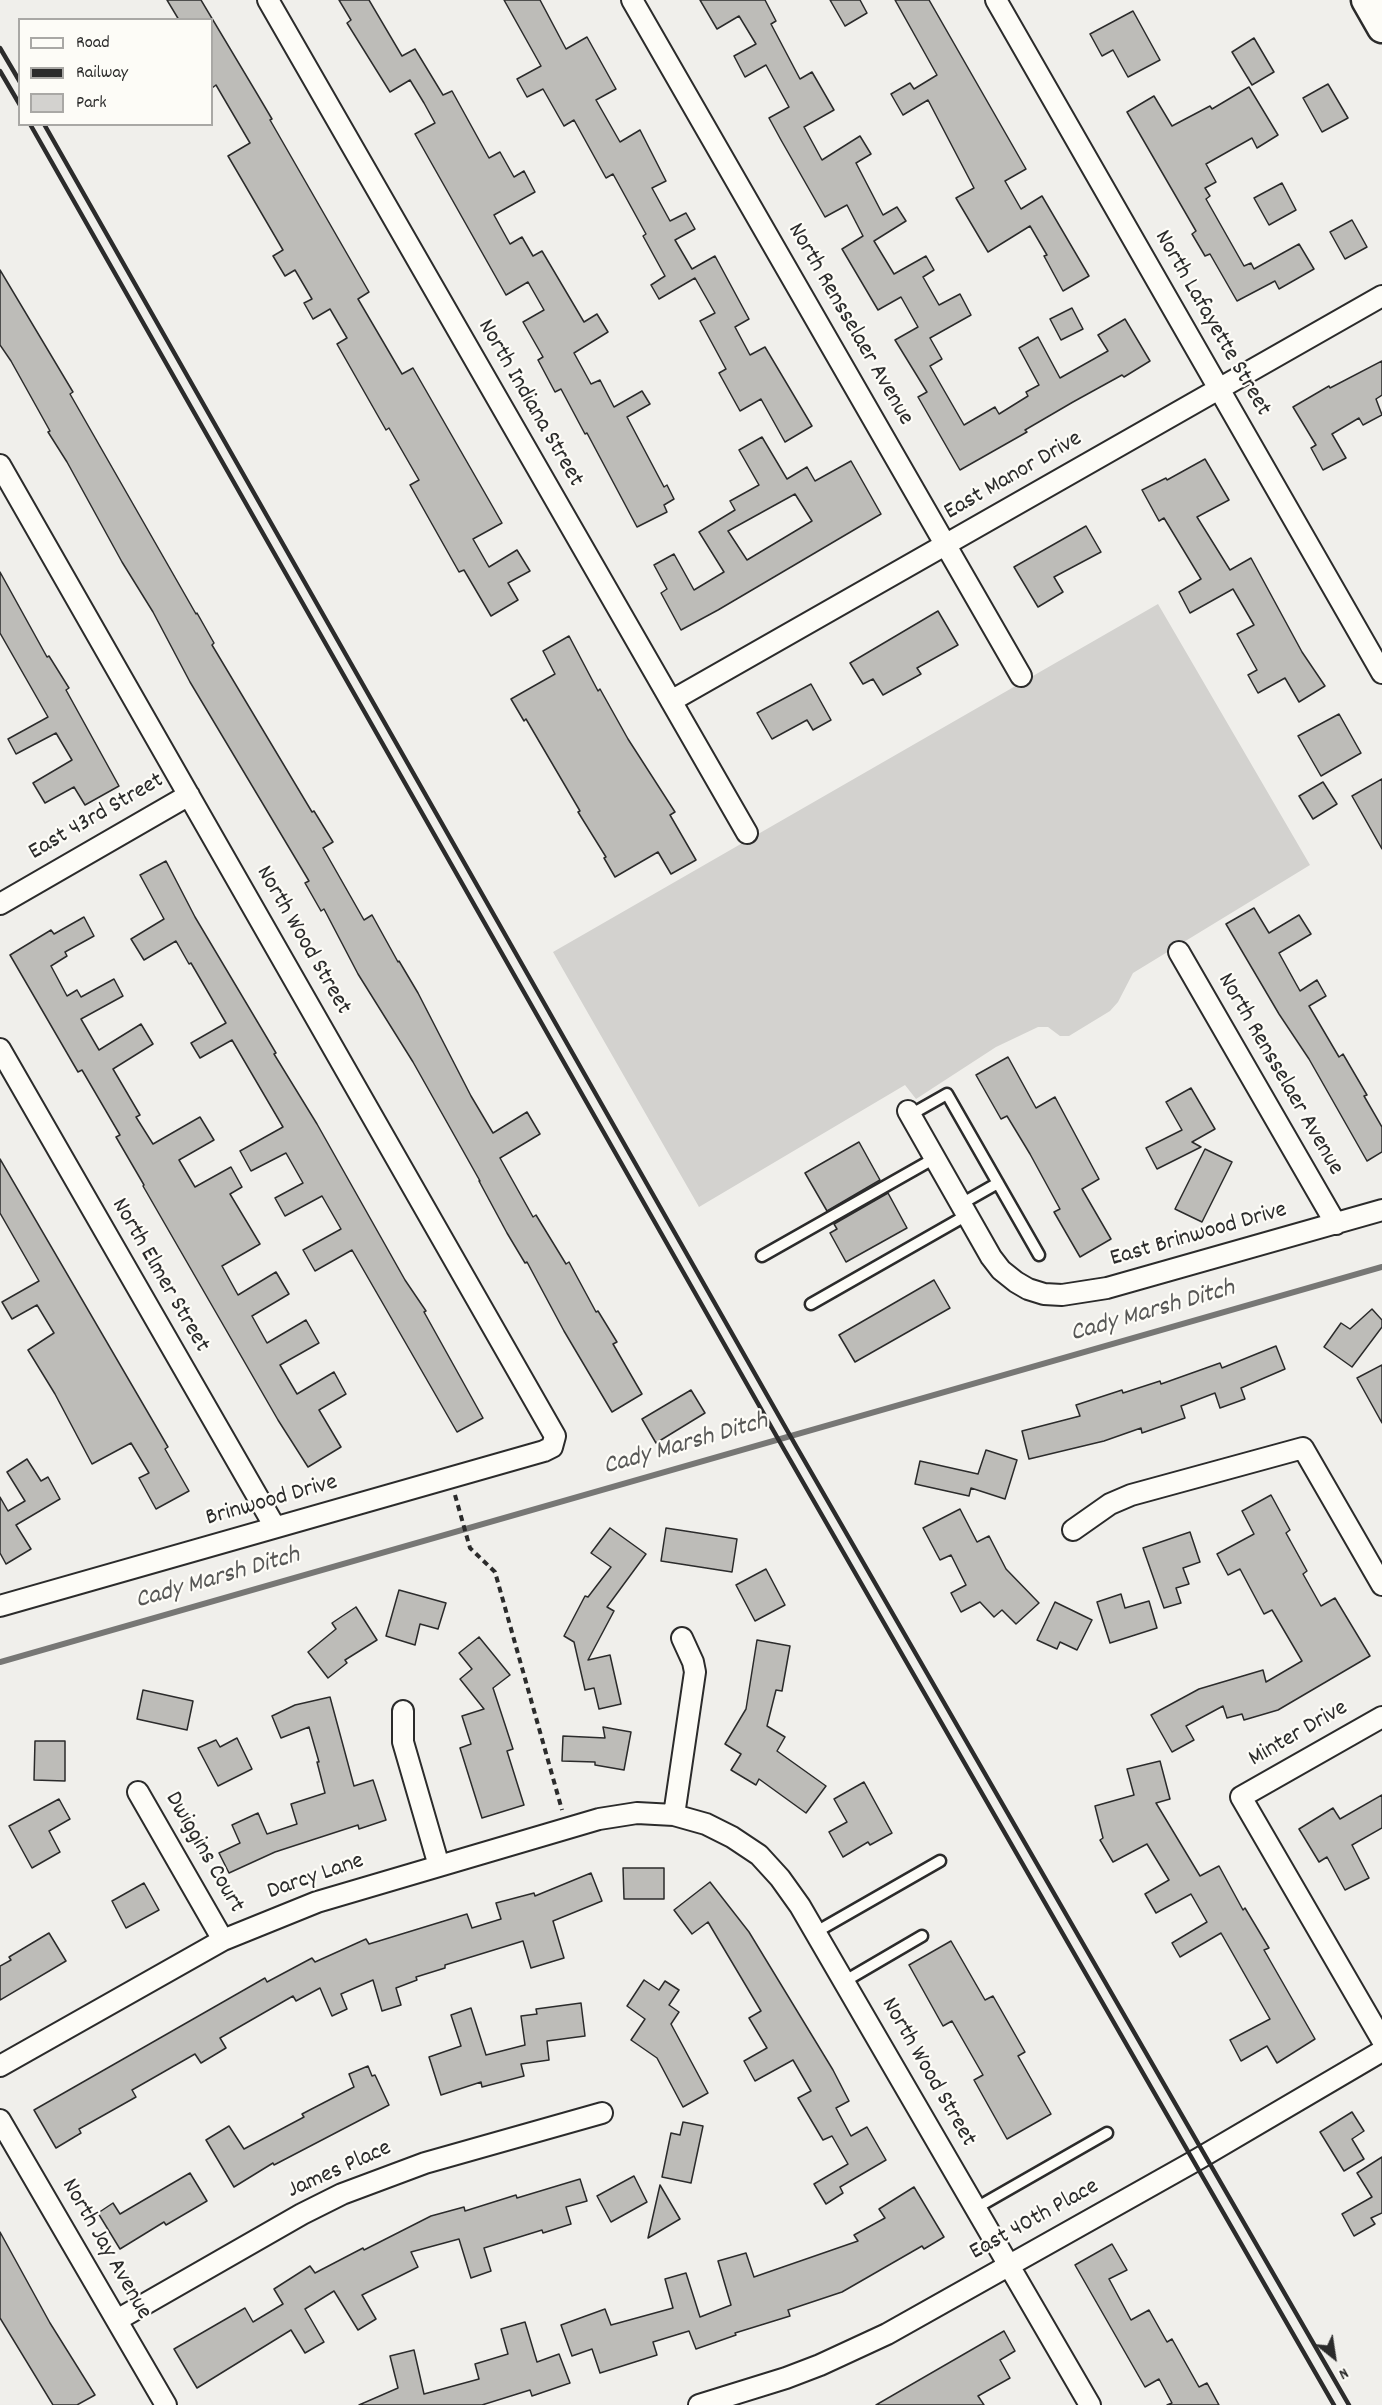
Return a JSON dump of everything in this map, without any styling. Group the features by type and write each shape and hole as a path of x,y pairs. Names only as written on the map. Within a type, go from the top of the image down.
{"street":[{"name":"North Indiana Street","path":"268,0 747,833"},
{"name":"North Rensselaer Avenue","path":"632,0 1021,676"},
{"name":"North Lafayette Street","path":"996,0 1382,673"},
{"path":"1366,0 1382,28"},
{"name":"East Manor Drive","path":"671,701 1382,296"},
{"name":"North Wood Street","path":"0,465 552,1429 555,1443"},
{"name":"East 43rd Street","path":"0,904 189,795"},
{"name":"North Rensselaer Avenue","path":"1179,952 1336,1224"},
{"name":"North Elmer Street","path":"0,1049 275,1527"},
{"path":"909,1113 964,1210"},
{"name":"East Brinwood Drive","path":"964,1210 1001,1270 1028,1289 1044,1294 1062,1295 1107,1288 1382,1210"},
{"name":"Brinwood Drive","path":"0,1606 544,1451 555,1443"},
{"path":"1073,1530 1110,1504 1131,1495 1303,1448 1382,1585"},
{"path":"674,1815 695,1672 682,1638"},
{"path":"403,1711 403,1742 438,1866"},
{"name":"Minter Drive","path":"1382,1717 1241,1797 1382,2040"},
{"name":"Dwiggins Court","path":"138,1792 224,1940"},
{"name":"Darcy Lane","path":"0,2066 224,1940 317,1902 599,1819 637,1813 674,1815"},
{"name":"North Wood Street","path":"674,1815 706,1824 732,1837 759,1855 780,1878 845,1981 1090,2405"},
{"name":"East 40th Place","path":"699,2405 786,2378 887,2334 1193,2162 1382,2051"},
{"name":"James Place","path":"117,2319 302,2214 342,2194 425,2163 602,2113"},
{"name":"North Jay Avenue","path":"0,2120 166,2405"}],"lane":[{"path":"909,1113 947,1094 1039,1255"},
{"path":"762,1256 935,1158"},
{"path":"811,1304 964,1210 998,1183"},
{"path":"816,1932 940,1861"},
{"path":"845,1981 922,1936"},
{"path":"976,2208 1107,2133"}],"path":[{"path":"460,1515 470,1548 495,1572 567,1828"}],"green space":[{"path":"1158,604 1310,865 1133,973 1118,1002 1110,1011 1069,1036 1060,1036 1048,1027 1038,1027 996,1047 916,1099 905,1085 699,1207 553,952"}],"building":[{"path":"167,0 201,0 212,18 178,18"},
{"path":"339,0 369,0 402,56 415,49 443,95 452,91 489,158 500,152 514,177 524,171 535,192 494,215 510,244 522,237 533,256 542,251 584,322 597,314 608,332 574,353 591,384 600,380 614,407 642,391 650,404 627,417 664,487 667,485 674,499 664,505 667,512 637,527 561,389 555,392 538,360 543,357 523,322 544,310 528,282 506,295 415,134 435,123 424,103 410,80 390,92 347,23 351,20"},
{"path":"504,0 540,0 566,49 587,37 616,89 596,100 620,142 640,130 666,181 652,188 670,221 686,213 695,229 675,240 692,269 715,256 749,319 735,327 750,355 765,347 812,426 785,442 761,399 740,411 719,373 726,369 700,321 715,313 695,278 659,299 651,285 665,276 643,236 646,234 613,174 606,178 574,120 564,126 543,89 527,97 517,79 541,66"},
{"path":"700,0 765,0 776,21 771,24 800,79 812,72 834,110 804,127 822,160 860,136 871,154 856,163 883,215 897,207 906,221 874,241 894,274 926,256 934,270 923,277 939,305 960,294 971,315 930,338 942,359 930,366 964,425 995,407 999,414 1028,396 1026,392 1039,385 1019,348 1038,337 1060,378 1108,351 1098,335 1125,319 1150,361 1124,377 1122,375 1073,402 1025,430 1027,432 960,470 918,397 927,392 895,340 918,327 901,297 878,310 842,249 863,236 847,205 825,217 769,118 789,107 766,65 745,77 734,56 756,44 739,16 717,29"},
{"path":"830,0 860,0 867,13 845,26"},
{"path":"895,0 929,0 1026,169 1005,181 1021,209 1042,196 1089,276 1063,291 1044,256 1047,255 1030,226 988,252 956,198 974,188 928,100 903,115 891,94 910,83 914,89 937,75"},
{"path":"1133,11 1160,60 1128,77 1113,50 1102,56 1090,34"},
{"path":"213,20 272,119 270,120 369,292 358,299 402,374 413,368 502,523 473,539 489,567 517,550 530,571 508,583 518,600 491,616 464,570 459,572 410,485 419,480 389,428 386,430 337,344 347,338 330,309 313,319 304,303 312,299 295,270 285,276 273,256 283,250 228,156 250,143 216,85 213,87"},
{"path":"1254,38 1274,72 1252,85 1232,52"},
{"path":"1328,84 1348,118 1322,132 1303,98"},
{"path":"1249,87 1278,135 1257,148 1252,138 1206,164 1216,182 1205,188 1210,196 1206,199 1244,266 1251,263 1254,269 1299,244 1314,269 1279,289 1275,281 1237,301 1210,254 1205,256 1192,234 1196,231 1127,112 1154,96 1172,126 1210,106 1212,109"},
{"path":"1282,183 1296,210 1269,225 1254,198"},
{"path":"1352,220 1367,247 1345,259 1330,232"},
{"path":"0,270 73,392 70,394 214,643 212,645 312,812 314,811 333,842 323,848 364,920 372,915 418,993 471,1096 493,1133 527,1112 540,1134 500,1158 533,1217 536,1215 566,1264 569,1262 596,1312 598,1311 617,1342 613,1344 642,1394 612,1412 564,1331 527,1262 525,1263 507,1233 413,1062 358,974 324,909 321,911 305,883 309,881 190,682 153,612 122,562 0,345"},
{"path":"1072,308 1083,329 1061,340 1050,319"},
{"path":"1382,361 1382,395 1376,399 1382,415 1363,425 1359,418 1332,434 1346,458 1323,470 1311,448 1316,445 1293,407 1329,386 1330,388"},
{"path":"762,437 787,479 807,467 815,481 851,461 881,514 681,630 661,593 667,589 654,565 674,554 694,590 724,572 699,532 735,510 730,501 759,485 739,450","holes":["795,494 812,521 747,560 728,531"]},
{"path":"1205,459 1229,500 1197,517 1230,570 1251,558 1302,652 1325,686 1299,702 1285,678 1258,693 1248,675 1257,670 1237,634 1254,625 1233,589 1190,613 1179,592 1201,579 1164,518 1159,521 1142,490 1166,478 1167,480"},
{"path":"1086,526 1101,552 1054,577 1063,592 1038,607 1014,567"},
{"path":"0,572 47,657 49,656 69,688 66,690 119,786 85,805 74,787 45,803 33,783 72,760 56,733 16,754 8,739 48,717 0,633"},
{"path":"938,611 958,645 917,668 921,674 883,695 873,679 863,684 850,663"},
{"path":"569,636 598,691 600,689 628,739 675,812 670,815 696,860 671,874 658,852 615,877 604,858 606,857 578,812 580,811 526,719 524,721 511,699 555,674 543,651"},
{"path":"811,684 831,720 813,730 807,720 772,739 757,713"},
{"path":"1339,714 1361,753 1321,776 1298,736"},
{"path":"1382,779 1382,849 1352,796"},
{"path":"1323,782 1337,804 1313,819 1299,796"},
{"path":"166,861 195,917 276,1053 274,1054 317,1124 405,1280 426,1311 424,1312 483,1418 457,1432 352,1250 315,1271 303,1250 341,1229 322,1196 285,1216 275,1198 303,1183 286,1153 251,1171 240,1151 283,1127 232,1040 200,1058 191,1043 226,1023 176,941 144,960 131,939 164,919 140,875"},
{"path":"1254,908 1269,933 1299,915 1311,934 1279,953 1300,991 1317,980 1326,996 1309,1006 1339,1057 1343,1054 1367,1095 1364,1096 1382,1127 1382,1152 1367,1161 1309,1059 1279,1014 1226,924"},
{"path":"84,917 94,936 65,952 67,956 51,966 67,996 77,990 81,997 114,979 123,996 81,1019 99,1050 141,1024 153,1044 113,1069 140,1115 136,1117 153,1144 200,1117 214,1140 179,1160 195,1187 231,1167 242,1187 230,1194 260,1244 222,1266 238,1295 276,1272 289,1294 252,1316 267,1343 306,1320 319,1343 280,1365 297,1394 334,1372 346,1394 319,1410 341,1447 308,1467 278,1420 143,1186 116,1137 120,1135 82,1070 78,1072 10,955 51,930 54,934"},
{"path":"1008,1057 1036,1108 1055,1097 1099,1179 1082,1189 1111,1239 1080,1257 1054,1212 1060,1209 1030,1154 1007,1116 1001,1119 976,1075"},
{"path":"1191,1088 1215,1129 1192,1142 1201,1147 1157,1169 1146,1148 1182,1130 1166,1102"},
{"path":"859,1142 880,1180 827,1211 805,1173"},
{"path":"1205,1149 1232,1162 1202,1222 1175,1209"},
{"path":"0,1159 168,1447 165,1449 189,1491 156,1509 139,1478 149,1473 131,1443 92,1464 55,1394 28,1350 54,1333 37,1305 12,1319 2,1302 39,1281 0,1213"},
{"path":"888,1193 907,1228 846,1262 830,1233 837,1229 834,1224"},
{"path":"934,1280 950,1308 855,1362 839,1335"},
{"path":"1372,1309 1382,1320 1382,1327 1352,1367 1324,1347 1341,1323 1350,1329"},
{"path":"1276,1346 1285,1369 1241,1388 1245,1399 1220,1408 1215,1393 1181,1406 1185,1418 1142,1433 1141,1428 1104,1441 1029,1459 1022,1431 1080,1416 1076,1405 1122,1390 1123,1393 1160,1381 1161,1384 1220,1363 1222,1368"},
{"path":"1382,1365 1382,1423 1357,1378"},
{"path":"691,1390 705,1413 656,1443 642,1419"},
{"path":"986,1450 1017,1460 1005,1499 971,1488 969,1496 915,1484 920,1461 978,1474"},
{"path":"27,1459 41,1481 48,1477 60,1499 16,1525 31,1549 6,1564 0,1553 0,1497 8,1511 25,1501 7,1472"},
{"path":"1271,1495 1290,1530 1286,1533 1307,1571 1303,1574 1321,1606 1335,1598 1370,1656 1278,1710 1244,1720 1242,1714 1227,1718 1223,1706 1186,1726 1194,1740 1172,1752 1151,1715 1199,1689 1263,1670 1266,1682 1302,1661 1272,1610 1264,1614 1240,1569 1228,1575 1217,1554 1254,1534 1242,1511"},
{"path":"960,1509 977,1542 989,1536 1006,1569 1039,1603 1016,1624 1002,1610 994,1617 980,1602 961,1612 951,1593 966,1585 951,1555 940,1560 923,1528"},
{"path":"610,1528 646,1554 607,1607 614,1611 588,1660 610,1655 621,1704 599,1709 594,1688 585,1690 574,1642 564,1636 585,1596 588,1597 611,1567 591,1553"},
{"path":"666,1528 737,1539 732,1572 661,1561"},
{"path":"1190,1532 1200,1562 1183,1568 1189,1584 1176,1588 1181,1603 1164,1608 1143,1548"},
{"path":"766,1569 785,1605 755,1621 736,1585"},
{"path":"399,1590 446,1603 438,1629 420,1624 415,1645 386,1636"},
{"path":"1121,1594 1125,1608 1149,1601 1157,1628 1110,1643 1097,1602"},
{"path":"1055,1602 1092,1620 1077,1650 1060,1642 1057,1649 1037,1640"},
{"path":"356,1607 377,1640 345,1660 347,1663 328,1678 308,1652 336,1629 332,1623"},
{"path":"479,1637 510,1675 493,1688 513,1749 507,1751 524,1805 482,1818 460,1748 471,1744 462,1716 484,1709 460,1679 472,1669 459,1653"},
{"path":"757,1640 790,1646 782,1691 776,1690 767,1726 785,1737 777,1751 826,1786 806,1813 759,1779 756,1785 731,1770 741,1754 725,1744 746,1709"},
{"path":"143,1690 193,1701 187,1730 137,1719"},
{"path":"330,1697 354,1786 373,1780 386,1820 359,1829 358,1825 275,1852 229,1873 219,1853 240,1843 232,1825 258,1813 267,1834 297,1824 291,1804 325,1793 309,1727 281,1738 272,1716 295,1705"},
{"path":"603,1727 631,1732 624,1770 595,1765 595,1762 562,1761 563,1736 605,1738"},
{"path":"237,1738 252,1769 218,1786 198,1748 216,1740 220,1747"},
{"path":"35,1741 65,1741 65,1781 34,1780"},
{"path":"1160,1761 1170,1799 1156,1803 1200,1876 1219,1866 1243,1910 1245,1908 1269,1948 1264,1950 1315,2039 1277,2063 1267,2046 1241,2061 1230,2040 1270,2019 1221,1933 1180,1957 1172,1943 1207,1922 1191,1894 1156,1913 1145,1894 1169,1880 1147,1844 1113,1862 1100,1840 1103,1838 1095,1806 1134,1795 1127,1769"},
{"path":"864,1782 892,1833 870,1845 868,1842 843,1857 829,1832 847,1822 834,1799"},
{"path":"1382,1795 1382,1828 1352,1845 1369,1878 1345,1890 1327,1857 1319,1862 1299,1829 1333,1808 1340,1819"},
{"path":"59,1799 70,1819 49,1831 60,1852 32,1868 9,1826"},
{"path":"623,1868 664,1868 664,1899 624,1899"},
{"path":"591,1873 602,1901 553,1921 564,1958 531,1968 523,1941 445,1965 445,1968 416,1977 417,1980 396,1988 401,2005 382,2011 373,1980 341,1994 347,2009 332,2016 320,1988 296,2001 293,1996 220,2038 226,2048 201,2063 195,2054 132,2090 136,2097 79,2129 81,2133 56,2148 34,2110 265,1978 267,1982 312,1958 315,1962 366,1939 369,1944 467,1914 472,1928 501,1919 496,1903 534,1893 535,1896"},
{"path":"710,1882 749,1932 833,2070 849,2101 836,2108 851,2136 867,2127 886,2160 840,2187 843,2193 826,2204 814,2184 848,2164 832,2136 823,2140 798,2098 811,2091 793,2060 755,2081 744,2061 767,2048 749,2018 761,2011 708,1922 692,1934 674,1910"},
{"path":"144,1883 159,1910 126,1928 112,1901"},
{"path":"49,1933 66,1961 0,2000 0,1966 11,1960 9,1957"},
{"path":"951,1941 985,2000 993,1996 1025,2052 1018,2056 1051,2114 1007,2139 974,2080 983,2075 952,2021 943,2026 909,1965"},
{"path":"644,1980 659,1990 665,1981 679,1990 669,2005 679,2012 671,2024 708,2093 683,2107 657,2058 631,2040 645,2019 627,2006"},
{"path":"581,2003 585,2036 547,2041 549,2060 521,2064 524,2076 482,2087 481,2082 441,2095 429,2057 461,2046 451,2015 471,2008 486,2055 525,2045 521,2016 537,2014 536,2009"},
{"path":"368,2066 372,2076 375,2075 389,2105 274,2165 273,2163 234,2187 206,2140 229,2126 244,2149 304,2117 302,2114 354,2087 349,2074"},
{"path":"1352,2112 1364,2131 1352,2139 1364,2159 1344,2171 1320,2132"},
{"path":"683,2122 703,2126 691,2183 662,2177 671,2133 680,2135"},
{"path":"1382,2157 1382,2213 1371,2218 1375,2224 1354,2236 1342,2214 1372,2197 1357,2173"},
{"path":"190,2173 207,2201 166,2225 164,2222 120,2249 98,2213 113,2203 120,2214"},
{"path":"634,2176 647,2202 611,2222 597,2196"},
{"path":"580,2179 587,2201 566,2207 571,2224 543,2233 542,2230 484,2248 491,2271 471,2278 459,2239 411,2252 418,2267 362,2295 376,2319 358,2330 334,2291 305,2309 324,2342 305,2353 291,2330 197,2388 174,2349 245,2308 253,2322 283,2304 274,2289 310,2266 315,2273 431,2216 464,2207 465,2211"},
{"path":"660,2185 680,2219 648,2238"},
{"path":"914,2187 944,2237 924,2249 922,2246 842,2292 788,2310 790,2316 735,2333 736,2335 696,2349 689,2331 653,2342 657,2355 600,2373 592,2349 572,2356 561,2325 605,2309 611,2325 673,2308 665,2279 686,2273 700,2317 731,2305 718,2261 746,2253 754,2277 858,2241 854,2235 885,2218 879,2209"},
{"path":"0,2232 50,2323 95,2395 77,2405 53,2405 0,2318"},
{"path":"1112,2244 1127,2270 1109,2279 1131,2320 1149,2310 1167,2342 1172,2339 1199,2387 1207,2383 1219,2405 1167,2405 1172,2403 1159,2379 1145,2387 1075,2265"},
{"path":"525,2322 537,2362 559,2354 570,2383 532,2396 530,2390 482,2405 359,2405 398,2388 390,2356 414,2350 424,2394 479,2379 475,2364 508,2354 501,2329"},
{"path":"1004,2331 1015,2351 1000,2360 1010,2378 978,2396 984,2405 876,2405"}],"waterway":[{"name":"Cady Marsh Ditch","path":"0,1662 1382,1267"}],"railway":[{"path":"0,48 18,79"},
{"path":"0,71 18,102"},
{"path":"31,126 785,1451 1334,2405"},
{"path":"45,126 796,1446 1349,2405"}]}
